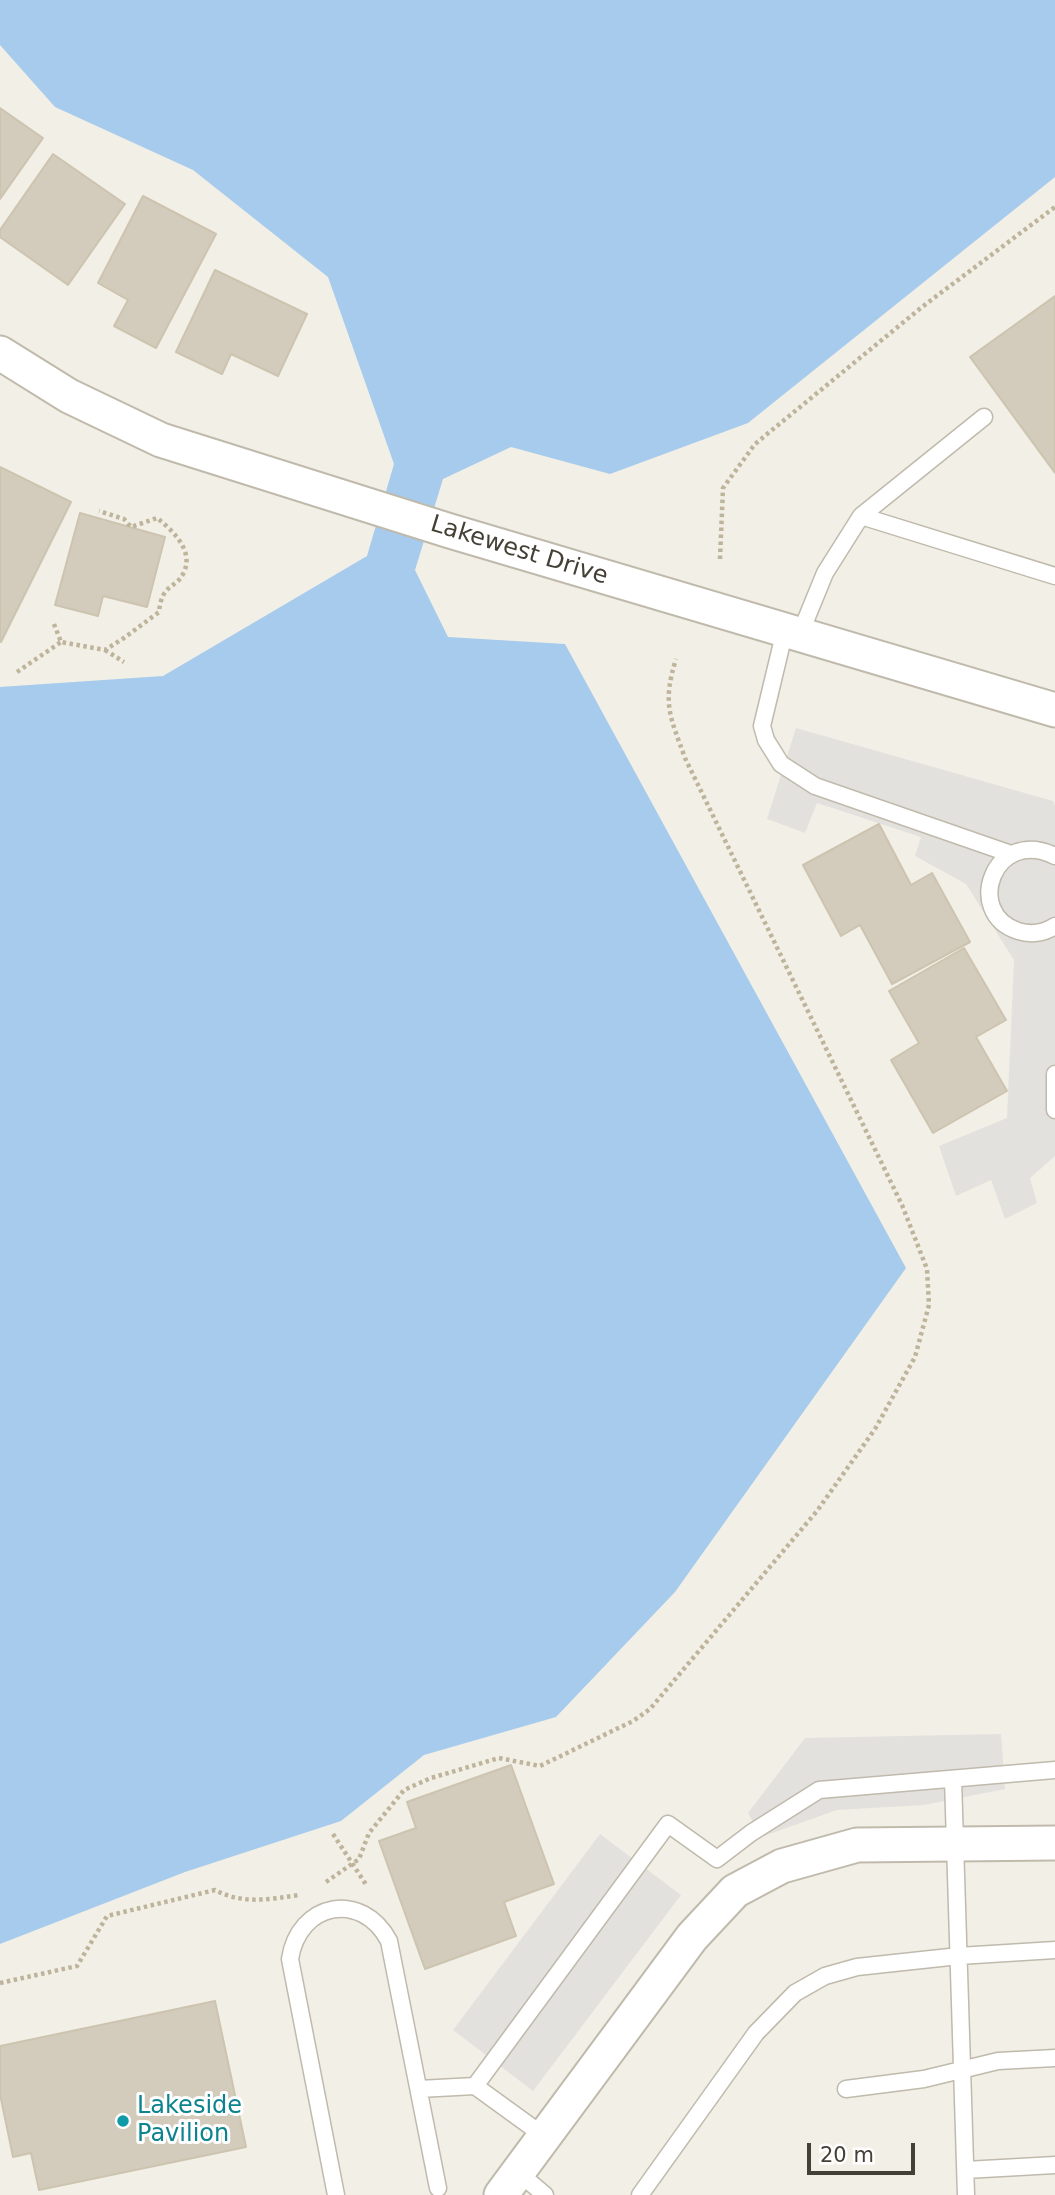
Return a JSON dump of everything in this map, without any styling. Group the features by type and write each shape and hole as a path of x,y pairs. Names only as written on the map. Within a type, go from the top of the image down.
{"street":[{"name":"Lakewest Drive","path":"0,353 69,397 161,440 450,531 1055,710"},
{"path":"509,2184 692,1937 726,1875 782,1866 857,1845 1055,1843"}],"lane":[{"path":"984,417 861,516 825,573 793,632 762,726 766,740 781,764 815,786 1011,854"},
{"path":"861,516 1055,576"},
{"path":"1055,856 1034,849 1011,854 999,863 991,878 989,893 993,909 1002,921 1013,929 1039,933 1055,926"},
{"path":"1055,1074 1055,1110"},
{"path":"475,2086 668,1824 726,1875 751,1833 819,1790 1055,1770"},
{"path":"953,1779 966,2195"},
{"path":"337,2195 290,1959 292,1945 307,1921 332,1909 360,1912 382,1928 389,1941 438,2188"},
{"path":"640,2195 756,2033 795,1993 825,1976 857,1967 959,1956 1055,1950"},
{"path":"846,2089 924,2078 998,2061 1055,2057"},
{"path":"419,2089 475,2086 544,2136"},
{"path":"966,2170 1055,2165"},
{"path":"509,2184 545,2195"}],"path":[{"path":"720,559 723,488 755,443 922,307 1055,207"},
{"path":"99,511 124,519 131,527 157,518 177,533 187,560 184,574 160,596 159,612 105,650"},
{"path":"54,624 61,642"},
{"path":"17,672 61,642 105,650 124,662"},
{"path":"320,1885 359,1859 369,1833 404,1790 432,1778 499,1758 540,1766 633,1721 650,1709 817,1511 875,1429 915,1357 929,1306 927,1269 902,1205 685,758 667,708 669,681 676,659"},
{"path":"0,1983 77,1966 107,1916 215,1890 229,1898 256,1901 311,1890"}],"shaded area":[{"path":"796,728 1053,801 1055,1156 1030,1178 1037,1203 1005,1219 991,1180 956,1196 939,1146 1007,1118 1014,960 966,884 915,856 921,837 817,803 805,833 767,819"},
{"path":"1001,1734 1005,1789 924,1805 837,1810 761,1837 748,1813 805,1738"},
{"path":"600,1834 681,1895 533,2091 453,2030"}],"water":[{"path":"0,0 1055,0 1055,177 748,423 610,474 511,447 443,479 415,570 448,637 565,644 906,1268 675,1592 556,1717 424,1755 341,1821 185,1872 0,1944 0,687 163,676 367,556 394,464 328,277 193,170 55,107 0,45"}],"building":[{"path":"0,108 43,138 0,199"},
{"path":"53,154 125,204 68,285 0,237 0,230"},
{"path":"143,196 216,234 156,348 114,326 128,300 98,283"},
{"path":"215,270 307,314 278,376 231,354 222,374 176,352"},
{"path":"1055,296 1055,473 970,357"},
{"path":"0,467 71,502 1,642 0,641"},
{"path":"80,513 165,537 147,607 103,596 98,616 55,605"},
{"path":"879,824 911,885 932,873 970,942 892,984 860,925 841,936 803,865"},
{"path":"964,948 1006,1020 976,1037 1007,1091 933,1133 891,1060 919,1043 889,991"},
{"path":"511,1765 554,1884 504,1902 516,1936 425,1969 379,1841 416,1828 407,1802"},
{"name":"Lakeside Pavilion","path":"215,2001 246,2147 39,2190 31,2153 13,2157 0,2094 0,2046"}],"place":[{"name":"Lakeside Pavilion","path":"123,2121"}]}
